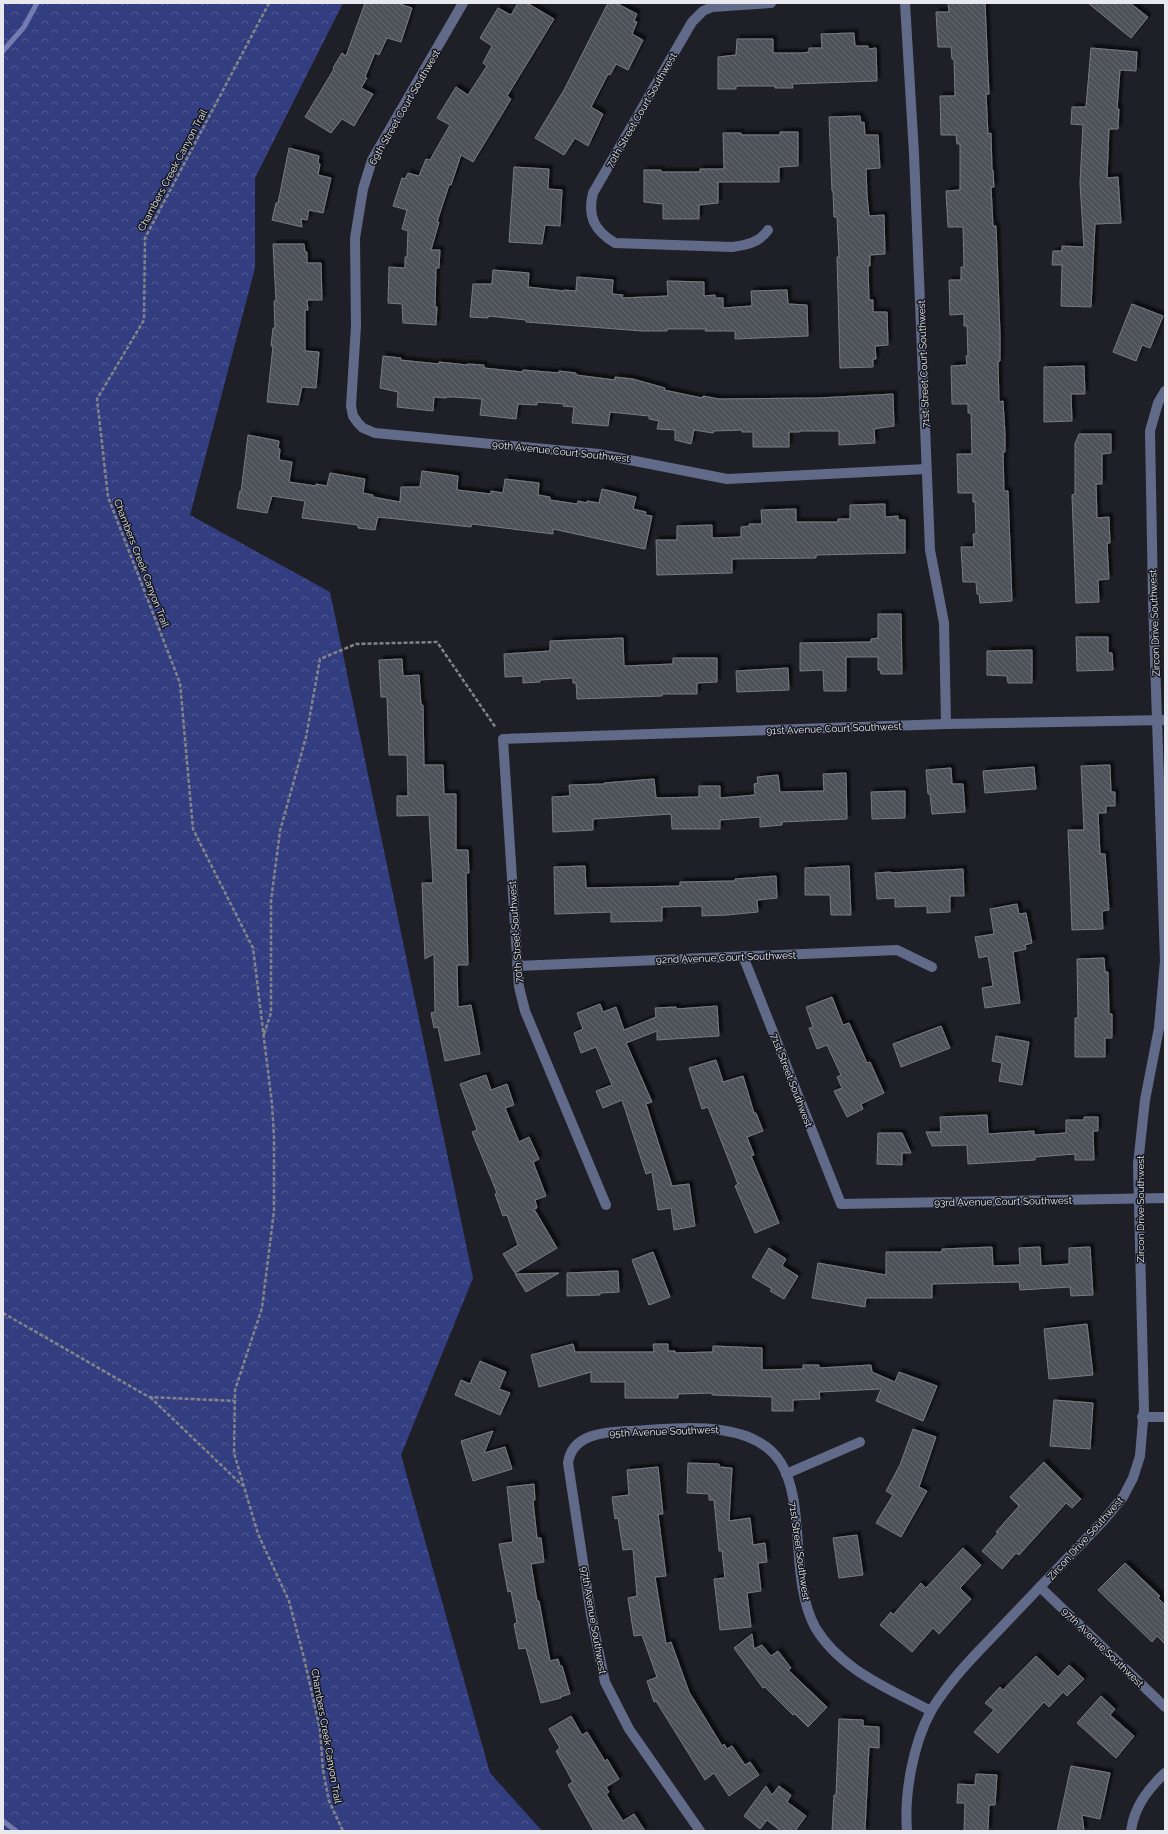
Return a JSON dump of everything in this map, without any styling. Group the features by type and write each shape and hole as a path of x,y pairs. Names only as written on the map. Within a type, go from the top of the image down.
{"street":[{"name":"69th Street Court Southwest","path":"363,428 353,416 350,396 356,326 355,238 363,189 372,160 463,3"},
{"name":"70th Street Court Southwest","path":"768,230 764,236 750,244 732,247 615,243 597,228 591,215 590,204 594,193 692,22 703,11 712,7 771,3"},
{"name":"71st Street Court Southwest","path":"905,3 914,154 930,550 944,623 946,724"},
{"name":"Zircon Drive Southwest","path":"906,1831 909,1779 915,1756 931,1711 956,1676 1123,1497 1133,1478 1140,1456 1142,1417 1144,1409 1138,1164 1146,1100 1159,1028 1165,961 1161,720 1152,599 1150,431 1158,403 1165,391"},
{"name":"90th Avenue Court Southwest","path":"363,428 375,433 397,436 599,454 627,458 727,479 926,469"},
{"name":"91st Avenue Court Southwest","path":"503,739 946,724 1161,720"},
{"name":"70th Street Southwest","path":"503,739 516,966 519,987 525,1011 606,1205"},
{"name":"92nd Avenue Court Southwest","path":"516,966 897,950 932,967"},
{"name":"71st Street Southwest","path":"743,956 841,1204"},
{"name":"93rd Avenue Court Southwest","path":"841,1204 1165,1198"},
{"path":"1142,1417 1165,1417"},
{"name":"95th Avenue Southwest","path":"569,1454 585,1439 594,1435 611,1432 687,1428 726,1430 738,1432 768,1449 780,1463 786,1474"},
{"path":"786,1474 860,1442"},
{"name":"97th Avenue Southwest","path":"569,1454 568,1463 591,1616 605,1682 629,1728 700,1831"},
{"name":"71st Street Southwest","path":"786,1474 793,1503 804,1598 815,1627 835,1652 849,1665 931,1711"},
{"name":"97th Avenue Southwest","path":"1040,1587 1165,1707"},
{"path":"1131,1831 1136,1811 1147,1792 1165,1773"}],"path":[{"name":"Chambers Creek Canyon Trail","path":"269,3 145,238 144,320 96,399 108,496 180,683 193,829 253,948 274,1136 274,1211 262,1308 235,1390 234,1453 258,1534 289,1601 320,1729 323,1770 329,1801 343,1831"},
{"name":"Chambers Creek Canyon Trail","path":"263,1035 271,1013 271,901 280,831 306,737 320,659 356,644 437,642 503,739"},
{"path":"3,1313 149,1397 244,1487"},
{"path":"149,1397 235,1401"}],"green space":[{"path":"3,3 343,3 255,178 255,268 190,515 330,592 473,1278 401,1455 490,1773 542,1831 3,1831"}],"building":[{"path":"365,3 397,3 412,8 401,42 387,38 379,55 375,53 365,77 367,78 361,88 373,94 354,126 342,119 331,133 305,117 342,53 346,56"},
{"path":"518,3 527,3 554,19 507,96 511,99 473,162 461,155 451,185 449,185 437,222 439,222 431,250 440,250 439,268 436,268 436,325 403,323 402,304 388,303 389,267 405,268 405,257 407,257 408,231 402,229 407,210 393,206 402,178 405,179 408,173 419,176 426,159 430,160 450,125 437,118 456,87 468,95 487,66 483,63 492,46 480,38 498,8 511,15"},
{"path":"608,3 616,3 637,14 634,21 637,22 632,34 643,40 628,70 616,64 610,75 608,74 591,107 603,114 588,146 575,138 564,155 535,138 564,90"},
{"path":"948,3 985,3 989,94 986,94 988,134 991,133 994,187 991,187 993,226 996,226 1000,334 1000,361 998,362 999,402 1003,401 1005,434 1005,452 1003,452 1004,491 1008,491 1012,601 980,603 979,594 977,594 976,582 963,582 961,547 974,547 973,534 976,534 975,502 973,502 973,493 958,493 957,454 972,454 971,413 968,413 968,404 952,404 951,366 967,365 966,356 968,356 967,326 964,326 964,314 950,315 949,280 961,280 961,267 964,267 963,227 948,227 946,191 960,190 960,144 957,144 956,135 941,135 940,96 955,96 954,59 952,59 951,47 938,47 936,12 949,12"},
{"path":"1088,3 1130,3 1148,17 1131,38"},
{"path":"854,33 855,46 868,46 868,49 876,48 877,81 792,84 793,88 775,88 775,86 736,86 736,89 718,89 718,57 736,55 737,39 773,39 773,53 802,53 809,52 809,48 822,48 821,34"},
{"path":"1091,48 1137,52 1136,71 1120,70 1117,109 1119,109 1118,129 1109,129 1107,178 1118,177 1121,223 1095,224 1091,307 1061,306 1062,265 1052,265 1053,251 1062,251 1062,246 1084,247 1080,183 1083,125 1071,124 1072,107 1086,107"},
{"path":"860,116 861,123 864,122 865,135 878,135 880,168 866,169 867,195 869,216 884,215 885,254 870,255 870,266 868,265 869,300 873,300 873,312 887,312 888,345 875,346 876,359 873,359 873,367 840,368 837,257 839,257 837,217 834,217 832,191 829,117"},
{"path":"780,132 798,132 798,166 779,167 779,182 718,182 718,203 699,205 699,219 663,219 663,204 644,202 644,170 661,170 661,172 700,172 700,169 724,169 723,133 741,133 741,135 780,135"},
{"path":"289,148 319,156 318,163 320,164 318,175 331,178 323,213 309,210 307,220 301,219 302,227 272,220 276,203 278,203"},
{"path":"514,167 549,169 548,189 562,190 560,226 545,225 542,244 509,242"},
{"path":"273,244 304,244 305,252 307,252 307,263 321,263 322,300 307,300 308,310 305,310 305,351 319,352 316,388 302,387 298,405 267,402 273,346 271,346 273,328 275,328 274,301 276,301"},
{"path":"493,270 529,273 528,287 564,291 576,291 577,277 613,280 612,294 623,295 622,298 668,296 667,281 704,282 704,296 715,295 715,298 723,298 723,308 752,306 751,291 787,290 788,304 807,305 808,336 735,339 735,331 667,329 667,331 642,331 526,322 526,320 488,316 488,318 470,317 473,284 492,284"},
{"path":"1132,304 1163,316 1150,348 1142,345 1136,361 1113,352"},
{"path":"383,356 401,358 400,360 439,364 439,362 484,365 484,368 522,372 523,370 559,373 559,371 576,373 576,375 615,380 615,377 633,379 665,388 664,390 702,398 703,396 719,399 818,398 893,394 894,426 874,429 875,443 839,445 839,431 800,431 789,432 789,447 753,447 753,432 742,432 742,430 714,431 713,433 694,430 691,444 675,440 675,430 657,429 659,421 649,419 649,416 610,412 608,426 572,423 574,407 563,406 564,404 537,402 537,405 518,404 516,419 480,415 482,399 434,397 433,411 397,407 398,392 380,388"},
{"path":"1084,366 1085,394 1071,394 1072,421 1044,422 1044,367"},
{"path":"1079,434 1111,434 1111,453 1102,454 1102,484 1096,484 1097,518 1109,517 1110,543 1107,543 1109,579 1098,580 1099,602 1076,603 1072,495 1075,494 1075,444"},
{"path":"248,435 279,441 279,460 292,462 289,482 327,486 330,473 365,479 363,493 373,495 373,497 400,502 401,487 420,487 422,471 458,476 457,490 491,494 491,491 503,493 505,479 539,483 538,495 550,497 550,500 577,504 578,501 599,503 602,489 636,497 633,509 646,512 645,515 652,516 645,549 553,529 553,534 472,524 471,527 378,517 375,530 358,528 358,525 302,518 305,501 272,496 267,513 237,508 240,491 241,492"},
{"path":"885,504 885,517 898,516 898,520 905,520 905,553 816,555 816,558 732,559 732,573 657,575 656,540 677,540 677,526 712,525 712,538 741,537 741,527 750,526 749,524 762,524 761,510 796,509 796,522 838,522 838,519 850,519 850,505"},
{"path":"878,614 901,614 902,674 881,674 880,670 878,670 878,657 846,657 846,691 824,691 823,670 800,671 800,643 871,642 871,639 878,638"},
{"path":"1076,637 1108,637 1108,653 1112,653 1113,670 1077,671"},
{"path":"623,638 624,666 673,664 673,658 717,658 717,682 697,683 697,694 662,694 662,696 577,699 576,683 573,683 573,678 540,680 540,682 523,683 523,676 505,677 504,654 550,651 550,641"},
{"path":"1032,650 1032,683 1008,683 1007,676 987,675 987,651"},
{"path":"402,659 403,676 419,675 421,705 423,705 424,765 443,765 444,794 456,794 456,850 468,850 469,873 466,873 468,965 457,965 458,1007 471,1005 480,1054 445,1061 438,1027 434,1028 431,1013 435,1012 434,954 425,959 422,883 433,883 429,815 397,816 397,796 408,796 407,755 389,755 387,697 381,697 379,660"},
{"path":"788,668 789,690 737,692 736,671"},
{"path":"1110,765 1111,792 1115,792 1115,806 1106,806 1106,813 1098,813 1100,854 1105,854 1109,910 1102,911 1103,929 1072,930 1068,830 1084,830 1081,766"},
{"path":"1034,767 1036,789 985,793 983,771"},
{"path":"951,768 952,784 963,784 965,812 932,814 930,794 928,794 926,770"},
{"path":"846,773 847,819 782,822 782,825 760,827 760,817 720,820 720,829 672,829 671,814 593,819 593,830 553,832 552,797 570,796 569,785 604,784 654,779 656,798 699,797 699,786 720,786 720,798 755,795 754,784 758,783 757,777 778,775 780,792 824,791 823,774"},
{"path":"905,791 905,818 872,819 871,792"},
{"path":"585,866 586,888 680,886 680,882 735,881 735,879 776,876 777,898 757,900 758,912 727,915 702,916 702,906 662,907 662,921 611,922 611,912 555,914 554,867"},
{"path":"849,866 851,915 831,915 830,895 805,895 805,868"},
{"path":"963,869 964,896 950,896 950,912 927,913 927,906 895,907 895,898 877,899 875,873"},
{"path":"1017,904 1019,914 1026,913 1032,943 1025,945 1026,949 1013,952 1020,1003 985,1008 982,988 993,986 988,956 979,958 975,937 994,934 990,909"},
{"path":"1104,958 1105,972 1108,972 1109,1014 1112,1014 1112,1038 1105,1038 1105,1057 1075,1057 1075,1018 1078,1018 1077,959"},
{"path":"832,997 843,1025 849,1023 867,1063 870,1062 884,1093 861,1104 863,1109 847,1117 834,1091 842,1088 837,1077 841,1075 827,1045 817,1049 809,1028 813,1027 806,1007"},
{"path":"600,1004 603,1012 616,1007 624,1030 656,1017 655,1008 676,1007 677,1009 717,1006 719,1036 657,1040 657,1031 626,1043 652,1102 646,1104 672,1186 689,1184 695,1226 674,1230 671,1208 658,1210 652,1172 646,1174 622,1100 603,1108 596,1091 612,1085 596,1047 581,1053 574,1033 583,1029 577,1013"},
{"path":"941,1026 950,1048 901,1067 893,1044"},
{"path":"996,1036 1029,1042 1022,1085 999,1081 1002,1063 992,1061"},
{"path":"716,1060 723,1082 743,1076 754,1113 756,1113 763,1131 747,1137 754,1155 751,1156 779,1223 755,1233 735,1186 738,1184 708,1107 702,1109 689,1068"},
{"path":"486,1075 491,1090 507,1084 514,1105 505,1108 519,1142 529,1137 539,1159 533,1162 546,1196 535,1200 537,1208 534,1209 557,1248 515,1273 503,1254 518,1245 507,1215 503,1216 495,1194 497,1193 472,1132 477,1130 460,1084"},
{"path":"987,1115 988,1134 1034,1131 1034,1135 1066,1133 1066,1120 1084,1120 1084,1117 1098,1117 1098,1131 1093,1131 1094,1160 1075,1160 1075,1154 1035,1157 1035,1160 968,1164 967,1145 932,1146 926,1132 941,1132 940,1117"},
{"path":"878,1133 902,1133 911,1153 902,1153 902,1165 877,1164"},
{"path":"992,1247 993,1266 1020,1265 1019,1248 1040,1247 1041,1266 1069,1264 1069,1248 1090,1247 1093,1295 1071,1296 1070,1287 1020,1290 1019,1282 932,1284 932,1298 866,1298 865,1307 812,1298 818,1263 886,1275 886,1252 942,1252 942,1249"},
{"path":"769,1248 786,1259 782,1266 798,1276 784,1299 770,1291 772,1289 752,1277"},
{"path":"653,1252 670,1297 649,1305 632,1260"},
{"path":"618,1271 619,1292 600,1293 600,1295 567,1296 567,1273"},
{"path":"559,1273 526,1292 515,1274"},
{"path":"1087,1324 1093,1375 1049,1379 1044,1329"},
{"path":"573,1344 575,1352 654,1352 653,1344 668,1344 668,1351 675,1351 675,1353 713,1352 713,1346 762,1348 762,1370 803,1369 803,1365 819,1365 819,1368 871,1365 872,1372 895,1382 899,1372 937,1386 923,1421 876,1401 881,1389 819,1392 820,1399 793,1400 793,1411 772,1411 772,1397 712,1395 712,1393 678,1394 678,1398 625,1398 625,1382 591,1382 591,1372 539,1387 531,1355"},
{"path":"480,1361 506,1372 499,1389 510,1393 500,1415 455,1395 461,1380 470,1384"},
{"path":"1054,1400 1093,1403 1090,1449 1050,1446"},
{"path":"913,1429 936,1437 919,1487 927,1491 901,1537 876,1523 893,1495 886,1491 900,1465"},
{"path":"493,1431 484,1453 505,1447 512,1469 473,1481 461,1441"},
{"path":"1044,1462 1081,1499 1072,1508 1066,1503 1019,1555 1016,1553 1002,1569 982,1551 998,1533 996,1532 1019,1506 1010,1497"},
{"path":"688,1463 719,1464 719,1467 732,1468 729,1521 750,1518 753,1545 765,1543 767,1562 758,1563 761,1591 747,1593 751,1627 720,1630 714,1579 725,1578 722,1551 719,1551 714,1500 709,1500 709,1494 687,1493"},
{"path":"658,1467 663,1514 658,1514 666,1576 655,1577 666,1644 671,1642 689,1692 722,1746 724,1744 727,1749 732,1746 745,1765 750,1762 759,1775 729,1796 714,1773 705,1780 656,1701 654,1702 647,1681 657,1677 642,1635 634,1636 628,1598 637,1596 633,1549 623,1550 618,1518 615,1519 612,1497 629,1495 627,1470"},
{"path":"534,1484 535,1500 533,1501 537,1538 541,1538 544,1562 531,1564 537,1601 539,1601 550,1661 558,1659 560,1666 562,1666 570,1694 541,1703 526,1648 519,1649 514,1624 517,1623 511,1591 508,1592 499,1544 513,1542 507,1487"},
{"path":"857,1535 863,1575 839,1578 833,1538"},
{"path":"963,1548 981,1565 960,1588 971,1599 939,1634 933,1628 912,1652 880,1625 891,1612 893,1615 921,1583 926,1588"},
{"path":"1125,1563 1160,1596 1158,1598 1165,1605 1165,1644 1157,1636 1152,1642 1098,1590"},
{"path":"752,1634 754,1649 762,1645 771,1656 778,1651 791,1668 788,1670 827,1707 808,1727 795,1714 793,1715 765,1687 763,1688 734,1648"},
{"path":"1036,1656 1058,1677 1069,1665 1084,1679 1067,1696 1063,1692 1049,1707 1044,1702 998,1753 974,1732 994,1710 985,1703 1000,1687 1003,1690"},
{"path":"1101,1696 1115,1709 1110,1715 1134,1736 1116,1758 1077,1723"},
{"path":"571,1716 582,1735 587,1732 605,1761 607,1759 619,1779 606,1787 609,1792 606,1794 623,1821 634,1814 645,1831 594,1831 568,1785 573,1782 556,1751 560,1748 549,1729"},
{"path":"839,1719 863,1720 863,1726 879,1727 879,1748 869,1747 865,1831 832,1831 834,1795 836,1795"},
{"path":"1071,1766 1110,1773 1100,1819 1082,1815 1084,1831 1057,1831"},
{"path":"976,1774 997,1775 995,1805 989,1805 988,1831 964,1831 965,1803 957,1803 958,1784 975,1785"},
{"path":"766,1786 772,1795 779,1786 791,1795 787,1802 806,1816 795,1831 781,1831 767,1820 760,1829 744,1816"}],"waterway":[{"path":"3,51 24,27 37,3"},
{"path":"3,1821 16,1831"}]}
